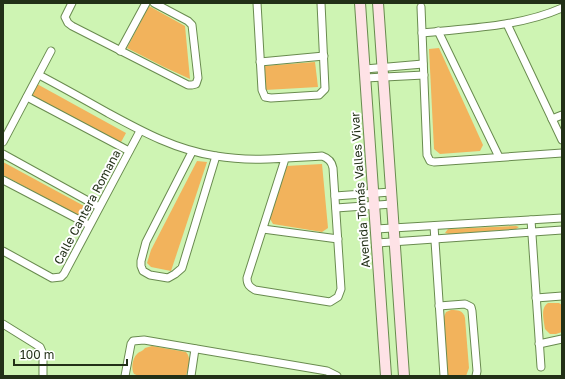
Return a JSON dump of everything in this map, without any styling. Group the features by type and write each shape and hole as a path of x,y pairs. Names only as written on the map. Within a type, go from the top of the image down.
{"main road":[{"name":"Avenida Tomás Valles Vivar","path":"360,3 386,376"},
{"path":"378,3 404,376"}],"street":[{"path":"72,3 65,18 68,23 188,85 196,84 198,78 192,25 188,21 154,3"},
{"path":"120,51 146,3"},
{"path":"257,3 262,90 265,97 271,98 319,95 322,93 325,86 321,3"},
{"path":"421,7 427,155 430,161 434,162 562,153"},
{"path":"422,33 507,24 562,8"},
{"path":"507,24 562,140"},
{"path":"438,31 499,157"},
{"path":"3,142 51,51"},
{"path":"260,62 324,56"},
{"path":"365,74 383,72 396,66 423,64"},
{"path":"396,66 396,76"},
{"path":"383,72 396,76 424,75"},
{"path":"39,74 140,131 161,141 192,152 216,156 266,159 322,156 328,159 333,165 340,294 330,302 255,290 248,285 247,278 285,158"},
{"path":"27,97 129,152"},
{"path":"552,120 562,115"},
{"name":"Calle Cantera Romana","path":"3,251 52,278 61,277 64,274 140,131"},
{"path":"192,152 146,242 141,266 143,270 150,275 168,278 182,268 216,156"},
{"path":"3,154 100,207"},
{"path":"3,180 89,226"},
{"path":"335,196 391,192"},
{"path":"360,194 361,206"},
{"path":"336,208 392,204"},
{"path":"376,230 562,218"},
{"path":"531,220 541,367"},
{"path":"434,226 444,376"},
{"path":"263,229 338,239"},
{"path":"377,242 562,230"},
{"path":"536,298 562,296"},
{"path":"439,306 467,304 472,308 477,371 476,376"},
{"path":"3,324 37,345 42,350 43,376"},
{"path":"3,331 12,330"},
{"path":"539,344 562,339"},
{"path":"125,376 131,344 133,342 144,340 327,371 337,376"},
{"path":"191,376 195,349"}],"shaded area":[{"path":"149,6 185,26 190,79 127,48"},
{"path":"439,48 483,145 480,151 440,154 434,149 429,49"},
{"path":"315,62 318,87 265,90 263,66"},
{"path":"37,84 126,133 120,144 31,95"},
{"path":"197,161 207,162 171,271 151,267 147,263 151,250"},
{"path":"3,162 86,207 81,217 3,175"},
{"path":"322,164 328,228 322,232 273,224 269,217 286,166"},
{"path":"519,227 516,229 449,234 445,233 448,229"},
{"path":"548,303 559,303 562,305 562,332 550,334 545,329 543,311"},
{"path":"451,310 460,311 463,313 465,318 469,368 466,376 447,376 443,319 446,312"},
{"path":"152,346 186,352 189,360 186,376 139,376 134,374 132,364 135,356 145,348"}]}
